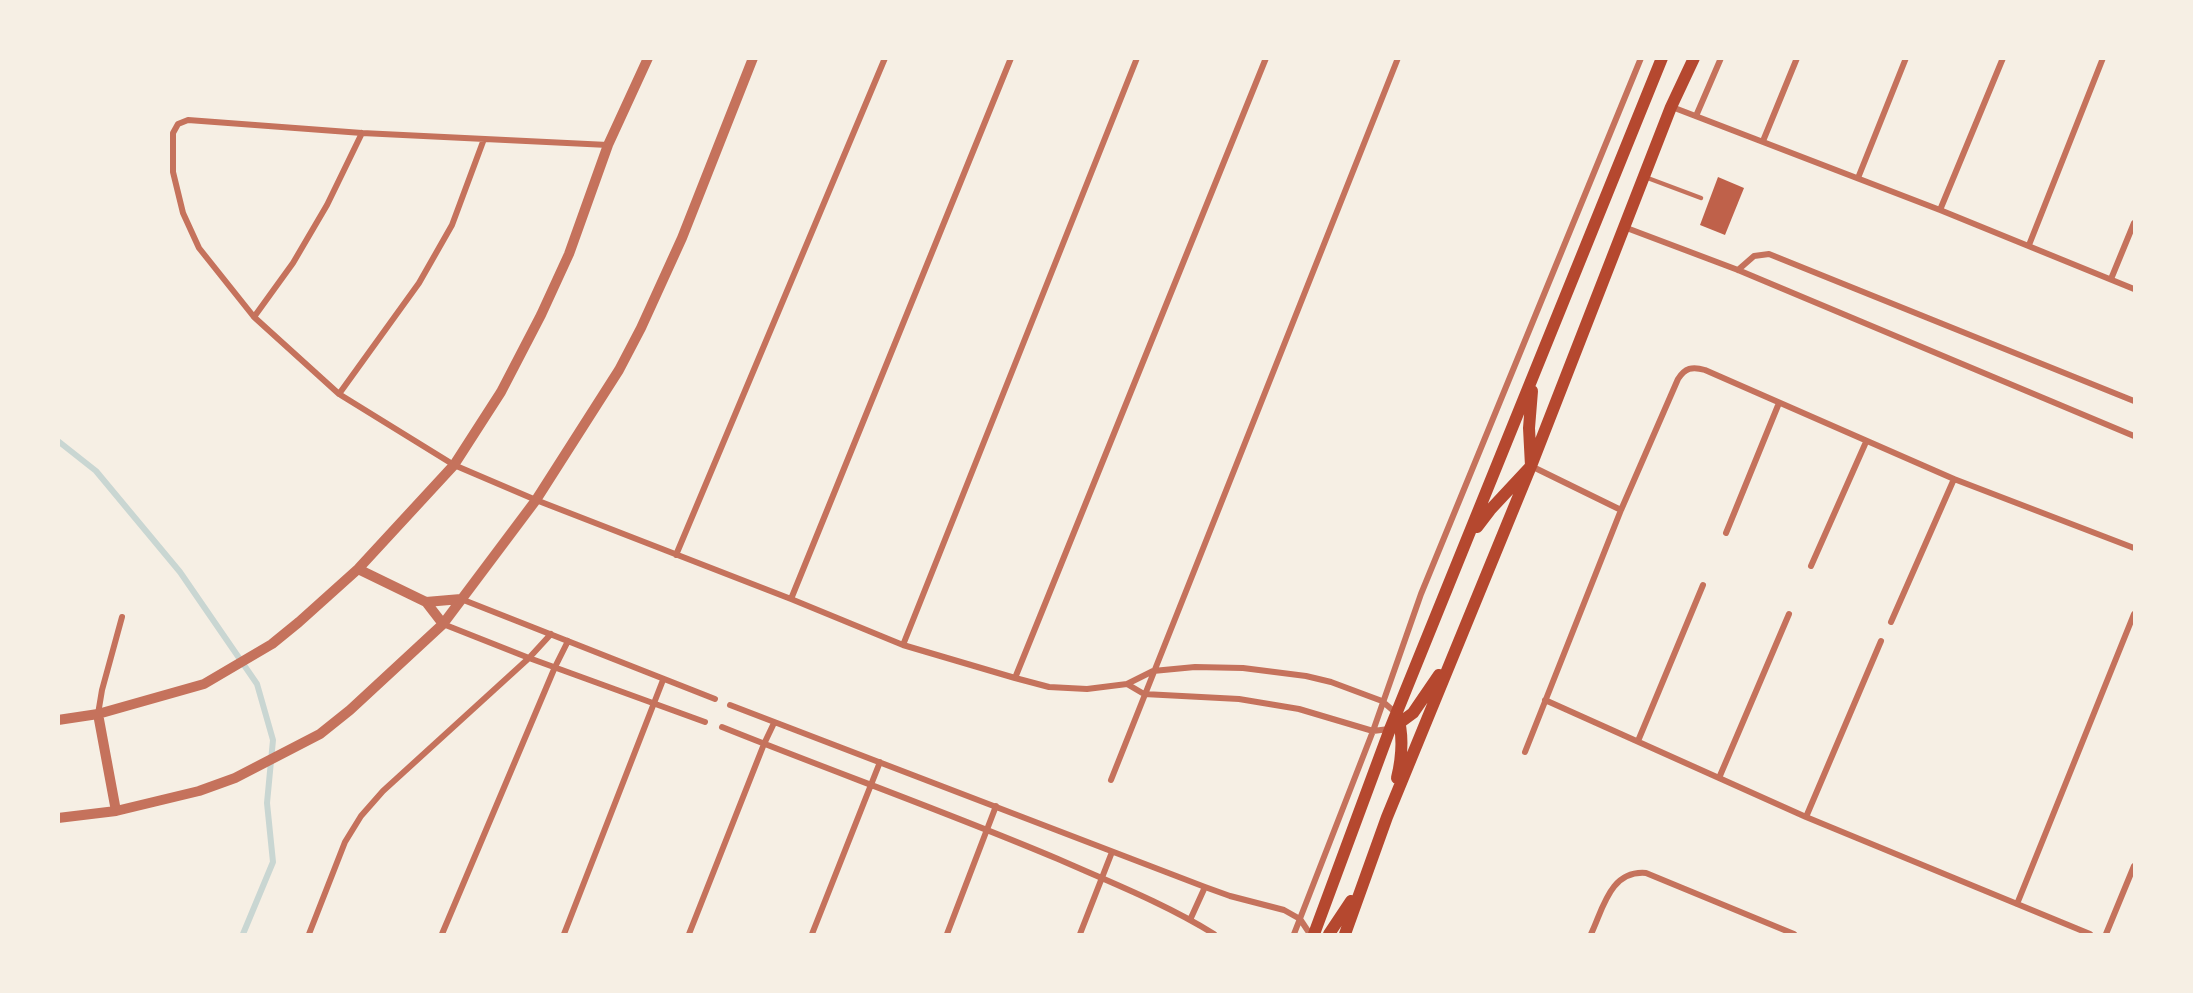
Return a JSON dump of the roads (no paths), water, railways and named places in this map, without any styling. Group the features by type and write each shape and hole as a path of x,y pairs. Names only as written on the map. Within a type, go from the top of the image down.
{"main road":[{"path":"1312,934 1467,540 1662,58"},
{"path":"1345,934 1387,818 1531,466 1671,107 1694,58"},
{"path":"1467,540 1490,510 1531,466 1529,428 1534,375"},
{"path":"1396,722 1413,713 1454,654"},
{"path":"1387,818 1401,761 1396,722"},
{"path":"1329,934 1364,881"}],"street":[{"path":"58,720 98,714 204,684 272,644 358,569 454,465 501,392 541,315 569,254 608,145 648,58"},
{"path":"58,818 116,811 199,791 235,778 320,734 350,710 443,624 536,500 619,370 682,238 753,58"},
{"path":"676,555 885,58"},
{"path":"791,599 1011,58"},
{"path":"903,645 1137,58"},
{"path":"1014,678 1266,58"},
{"path":"1111,780 1398,58"},
{"path":"1294,934 1372,731 1421,594 1641,58"},
{"path":"1696,116 1721,58"},
{"path":"1763,141 1797,58"},
{"path":"1858,178 1906,58"},
{"path":"1940,210 2003,58"},
{"path":"2029,245 2103,58"},
{"path":"1671,107 1940,210 2134,289"},
{"path":"608,145 362,133 188,120 178,124 173,133 173,172 183,213 199,248 254,317 339,394 454,465 536,500 903,645 1014,678 1049,687 1087,689 1127,684 1153,671 1195,667 1243,668 1306,675 1362,692 1382,701 1396,722 1372,731 1299,709 1239,699 1144,694 1127,684"},
{"path":"254,317 293,263 327,205 362,133"},
{"path":"339,394 419,283 430,264 452,225 484,139"},
{"path":"2111,279 2134,223"},
{"path":"1624,226 1738,270 2134,436"},
{"path":"1738,270 1754,256 1768,254 2134,401"},
{"path":"1525,752 1621,510 1678,379 1689,368 1696,367 1705,370 1954,479 2134,548"},
{"path":"1726,533 1779,403"},
{"path":"1811,566 1866,442"},
{"path":"1531,466 1621,510"},
{"path":"1891,622 1954,479"},
{"path":"358,569 426,602 443,624 705,722"},
{"path":"1638,741 1703,585"},
{"path":"426,602 461,599 715,699"},
{"path":"1719,778 1789,614"},
{"path":"2017,904 2134,614"},
{"path":"116,811 98,714 102,690 122,617"},
{"path":"309,934 345,842 361,816 383,791 529,658 551,634"},
{"path":"442,934 568,640"},
{"path":"1806,817 1881,641"},
{"path":"564,934 663,680"},
{"path":"1545,700 1806,817 2090,934"},
{"path":"730,705 1205,887 1284,910 1300,919 1312,934"},
{"path":"689,934 774,723"},
{"path":"722,727 986,828 1102,878 1214,934"},
{"path":"812,934 880,762"},
{"path":"947,934 996,806"},
{"path":"1080,934 1112,852"},
{"path":"2106,934 2134,866"},
{"path":"1591,934 1612,886 1630,874 1638,873 1646,873 1794,934"},
{"path":"1190,920 1205,887"}],"lane":[{"path":"1645,177 1701,198"}],"waterway":[{"path":"58,441 96,471 180,572 257,684 273,740 267,803 273,862 243,934"}]}
